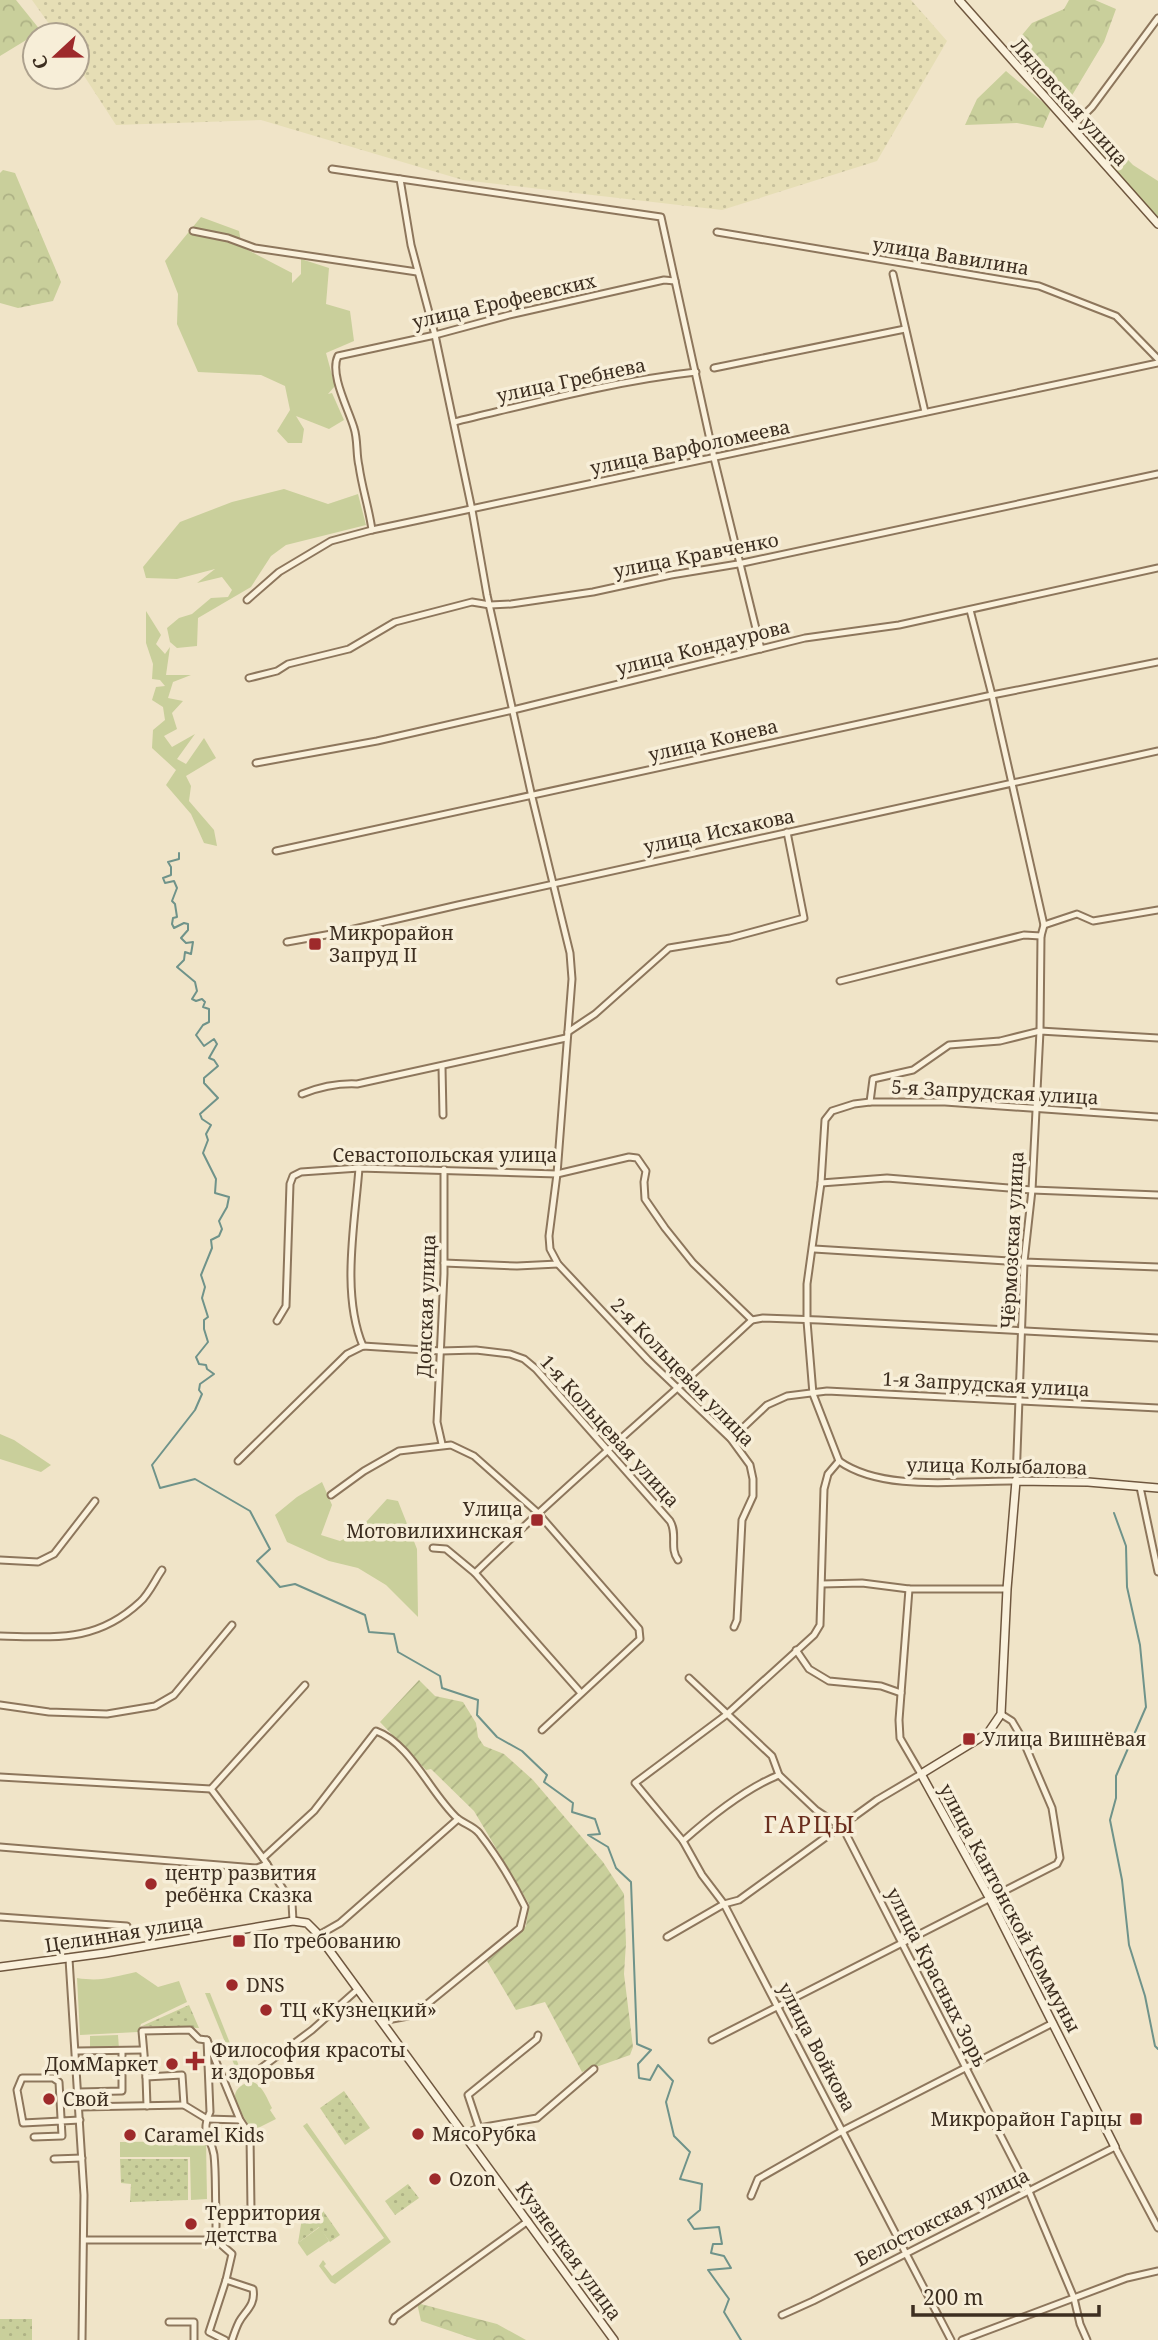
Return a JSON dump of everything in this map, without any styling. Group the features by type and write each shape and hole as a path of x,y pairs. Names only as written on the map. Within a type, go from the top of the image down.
{"main road":[{"name":"Лядовская улица","path":"958,0 1158,224"},
{"name":"улица Колыбалова","path":"1016,1481 1088,1482 1158,1488"},
{"name":"Чёрмозская улица","path":"1001,1714 1016,1481"},
{"path":"921,1774 988,1733 1001,1714"},
{"name":"улица Кантонской Коммуны","path":"921,1774 990,1899 1115,2147"},
{"name":"Кузнецкая улица","path":"293,1921 307,1923 319,1936 614,2340"},
{"name":"Целинная улица","path":"0,1967 69,1959 293,1921"}],"street":[{"path":"1072,127 1092,107 1158,18"},
{"path":"332,169 661,217 738,564 761,649"},
{"path":"400,179 417,272 435,335 532,797 570,953 572,979 557,1174 549,1236 550,1249 558,1264 517,1266 444,1263"},
{"path":"194,231 228,238 255,248 417,272"},
{"name":"улица Вавилина","path":"717,232 1039,286 1116,316 1158,361"},
{"path":"893,274 925,412"},
{"name":"улица Ерофеевских","path":"372,530 368,500 359,470 356,435 344,407 335,363 338,356 435,335 509,315 664,281 675,281"},
{"path":"714,368 905,329"},
{"name":"улица Варфоломеева","path":"247,600 279,572 331,541 372,530 1158,361"},
{"name":"улица Гребнева","path":"454,422 596,389 696,372"},
{"name":"улица Кравченко","path":"249,678 277,671 288,664 349,649 395,622 472,602 490,605 593,592 738,564 1158,474"},
{"name":"улица Кондаурова","path":"256,763 377,741 805,638 899,625 1158,568"},
{"name":"Чёрмозская улица","path":"970,610 1044,925 1041,936 1040,1031 1032,1190 1024,1262 1016,1481"},
{"name":"улица Конева","path":"276,851 992,695 1158,662"},
{"name":"улица Исхакова","path":"288,942 422,915 1158,751"},
{"path":"302,1094 318,1088 357,1084 442,1067 567,1035 595,1014 669,948 730,938 804,918 787,832"},
{"path":"1044,925 1077,914 1093,921 1158,910"},
{"path":"840,981 1024,935 1041,936"},
{"path":"870,1102 873,1079 913,1070 949,1045 1000,1041 1040,1031 1158,1038"},
{"path":"442,1067 443,1115"},
{"name":"5-я Запрудская улица","path":"821,1183 825,1120 832,1111 854,1104 945,1102 1158,1117"},
{"name":"Севастопольская улица","path":"277,1321 286,1306 290,1184 293,1176 301,1172 359,1168 557,1174 629,1157 638,1158 646,1171 643,1182 645,1199 664,1227 693,1263 752,1320"},
{"path":"237,1461 347,1354 363,1346 352,1297 359,1168"},
{"name":"Донская улица","path":"442,1444 437,1422 444,1263 444,1170"},
{"path":"726,1715 814,1635 820,1625 824,1489 828,1474 839,1461 813,1394 807,1321 807,1284 814,1249 821,1183 887,1178 1032,1190 1158,1195"},
{"path":"814,1249 1158,1267"},
{"name":"2-я Кольцевая улица","path":"558,1264 730,1439 750,1465 753,1496 742,1520 737,1620 734,1627"},
{"path":"475,1573 537,1512 678,1389 752,1320 763,1318 1158,1338"},
{"name":"1-я Кольцевая улица","path":"363,1346 441,1351 476,1350 510,1354 524,1359 536,1369 670,1521 675,1534 674,1554 678,1560"},
{"name":"1-я Запрудская улица","path":"730,1439 768,1405 787,1396 827,1391 1158,1408"},
{"path":"331,1495 379,1461 399,1451 451,1444 474,1456 537,1512 639,1629 640,1639 542,1730"},
{"name":"улица Колыбалова","path":"839,1461 851,1470 897,1480 937,1483 1016,1481"},
{"path":"1140,1487 1158,1573"},
{"path":"0,1560 38,1562 54,1554 94,1500"},
{"path":"433,1548 446,1549 475,1573 581,1693"},
{"path":"0,1636 57,1637 85,1634 118,1619 142,1600 162,1570"},
{"path":"821,1584 862,1583 909,1589 1007,1589"},
{"name":"улица Кантонской Коммуны","path":"909,1589 900,1738 921,1774"},
{"path":"0,1705 49,1712 107,1714 155,1706 174,1695 232,1625"},
{"path":"796,1650 808,1669 829,1681 881,1686 901,1693"},
{"name":"улица Красных Зорь","path":"689,1678 772,1756 779,1775 816,1810 840,1825 1028,2189 1074,2298 1087,2340"},
{"path":"211,1789 305,1685"},
{"path":"712,2040 1057,1864 1060,1858 1052,1808 1022,1738 1012,1721 1001,1714"},
{"name":"улица Войкова","path":"726,1715 635,1783 683,1841 702,1875 724,1903 951,2340"},
{"path":"0,1847 257,1868 314,1811 376,1731 385,1734 405,1754 458,1819 477,1830 510,1876 525,1907 520,1928 441,1993 408,2016 382,2021"},
{"path":"667,1937 724,1903 739,1900 840,1825 921,1774"},
{"path":"683,1841 729,1805 779,1775"},
{"path":"0,1777 211,1789 265,1861 292,1903 293,1921"},
{"path":"319,1936 340,1923 458,1819"},
{"path":"0,1917 127,1926"},
{"path":"69,1959 82,2158 82,2340"},
{"path":"253,2074 312,2031 358,1989"},
{"path":"751,2196 758,2179 844,2130 1053,2024"},
{"path":"147,2106 142,2031 190,2030 199,2039 207,2040"},
{"path":"479,2128 468,2095 537,2039 538,2035"},
{"path":"207,2040 210,2112 206,2119 205,2136 214,2152 216,2240"},
{"path":"207,2040 240,2120 250,2135 250,2210 216,2212"},
{"path":"77,2051 143,2050"},
{"path":"79,2092 122,2091 122,2051"},
{"path":"465,2134 479,2128 537,2118 594,2069"},
{"path":"146,2077 182,2075 184,2105"},
{"path":"34,2137 62,2136 62,2121 59,2082 57,2079 22,2078 16,2090 23,2123 62,2121 80,2120"},
{"path":"80,2108 184,2105 206,2119 240,2120"},
{"name":"улица Кантонской Коммуны","path":"1115,2147 1158,2228"},
{"name":"Белостокская улица","path":"782,2315 1115,2147"},
{"path":"54,2159 82,2158"},
{"path":"393,2320 528,2221"},
{"path":"84,2241 216,2240 232,2254 209,2332 225,2340"},
{"path":"962,2340 1128,2278 1158,2271"},
{"path":"226,2280 253,2289 255,2294 248,2313 240,2320 232,2340"},
{"path":"169,2322 194,2322 194,2340"}],"shaded area":[{"path":"32,0 911,0 947,41 877,161 722,210 463,180 261,120 116,125 91,87 91,21 47,21"}],"green space":[{"path":"0,0 16,0 33,21 21,21 21,43 0,56"},
{"path":"1069,0 1095,0 1116,9 1104,42 1065,107 1034,76 1012,47 1032,23 1064,9"},
{"path":"1006,71 1051,109 1043,128 1017,123 965,125 977,99"},
{"path":"1099,130 1133,165 1158,181 1158,219 1087,138"},
{"path":"3,170 15,173 61,282 53,301 18,308 0,303 0,173"},
{"path":"201,217 239,231 242,247 292,273 292,283 301,274 301,259 329,268 326,304 350,311 354,341 326,353 335,386 328,394 332,393 344,420 329,429 296,416 304,429 302,443 288,443 277,431 290,410 285,386 261,375 198,372 177,324 178,294 165,261"},
{"path":"284,489 328,504 358,494 366,525 286,545 271,556 251,587 198,618 197,646 177,648 170,642 167,628 179,618 192,614 211,598 228,597 232,590 222,577 197,583 215,569 177,579 146,578 143,567 180,522 232,502"},
{"path":"146,611 161,635 156,644 165,654 170,647 166,675 191,675 173,682 168,698 183,701 172,713 177,729 164,736 172,747 195,734 177,759 186,764 204,738 216,758 186,776 191,786 189,801 214,830 217,846 204,843 191,814 166,785 176,770 152,748 153,730 165,720 163,707 152,700 156,687 165,686 160,680 152,679 153,664 146,643"},
{"path":"0,1434 14,1440 51,1465 41,1472 0,1459"},
{"path":"322,1482 332,1505 321,1535 340,1541 357,1532 387,1499 398,1501 417,1549 418,1617 386,1585 358,1568 329,1561 287,1542 275,1515"},
{"path":"419,1680 435,1696 463,1702 476,1723 478,1737 484,1746 504,1754 533,1780 603,1862 624,1894 624,1974 633,2047 630,2055 582,2072 545,2002 516,2010 487,1961 526,1926 529,1904 474,1811 431,1769 426,1770 380,1722"},
{"path":"136,1972 158,1987 179,1981 187,2002 141,2024 138,2032 80,2035 77,1978 100,1979"},
{"path":"205,1993 210,1993 241,2071 238,2074"},
{"path":"189,2005 199,2028 142,2026"},
{"path":"118,2035 119,2049 90,2049 90,2036"},
{"path":"251,2081 264,2093 276,2119 254,2130 243,2115 235,2096 238,2088"},
{"path":"344,2091 370,2128 345,2145 320,2108"},
{"path":"307,2123 391,2242 335,2284 319,2266 323,2260 332,2276 384,2238 303,2126"},
{"path":"206,2141 207,2199 191,2200 190,2157 120,2157 120,2142"},
{"path":"120,2159 188,2159 188,2200 130,2202 131,2184 121,2183"},
{"path":"408,2184 419,2198 395,2215 385,2201"},
{"path":"319,2205 340,2235 330,2242 319,2227 298,2243 303,2212"},
{"path":"320,2227 329,2241 307,2256 298,2243"},
{"path":"417,2303 497,2324 526,2340 477,2340 421,2321"},
{"path":"0,2319 32,2319 32,2340 0,2340"}],"waterway":[{"path":"179,853 179,859 168,862 171,875 163,878 165,883 174,881 177,888 172,901 177,917 173,918 172,924 174,928 188,924 188,930 181,938 186,943 193,942 191,954 185,952 184,960 177,967 195,982 197,991 192,999 202,999 205,1002 203,1007 209,1009 209,1022 203,1025 196,1035 204,1046 214,1039 217,1044 209,1058 218,1066 204,1078 204,1083 218,1098 200,1114 202,1119 211,1125 206,1134 208,1140 203,1153 216,1179 215,1193 229,1197 219,1221 222,1229 219,1236 211,1240 212,1248 201,1275 205,1287 202,1298 208,1317 204,1320 208,1342 196,1357 199,1364 206,1365 214,1374 200,1384 199,1390 202,1394 195,1410 152,1465 160,1488 195,1479 250,1511 270,1549 257,1561 280,1587 295,1584 365,1615 369,1632 394,1634 398,1652 440,1676 442,1688 478,1700 477,1715 497,1737 522,1751 547,1775 544,1782 573,1803 572,1812 595,1819 600,1834 588,1835 608,1847 616,1868 631,1882 637,2044 651,2050 638,2064 639,2078 650,2080 658,2065 673,2081 666,2102 674,2136 690,2152 680,2179 702,2184 700,2210 688,2220 694,2229 719,2227 722,2244 713,2244 711,2253 724,2256 731,2268 708,2270 729,2299 724,2312 741,2340"},
{"path":"1114,1513 1126,1546 1127,1587 1140,1645 1146,1707 1116,1776 1116,1798 1110,1820 1122,1880 1129,1945 1158,2049"}],"place":[{"name":"Микрорайон Запруд II","path":"315,944"},
{"name":"Улица Мотовилихинская","path":"537,1520"},
{"name":"Улица Вишнёвая","path":"969,1739"},
{"name":"центр развития ребёнка Сказка","path":"151,1884"},
{"name":"По требованию","path":"239,1941"},
{"name":"DNS","path":"232,1985"},
{"name":"ТЦ «Кузнецкий»","path":"266,2010"},
{"name":"Философия красоты и здоровья","path":"195,2061"},
{"name":"ДомМаркет","path":"172,2064"},
{"name":"Свой","path":"49,2099"},
{"name":"Микрорайон Гарцы","path":"1136,2119"},
{"name":"МясоРубка","path":"418,2134"},
{"name":"Caramel Kids","path":"130,2135"},
{"name":"Ozon","path":"435,2179"},
{"name":"Территория детства","path":"191,2224"}],"district":[{"name":"ГАРЦЫ","path":"810,1825"}]}
